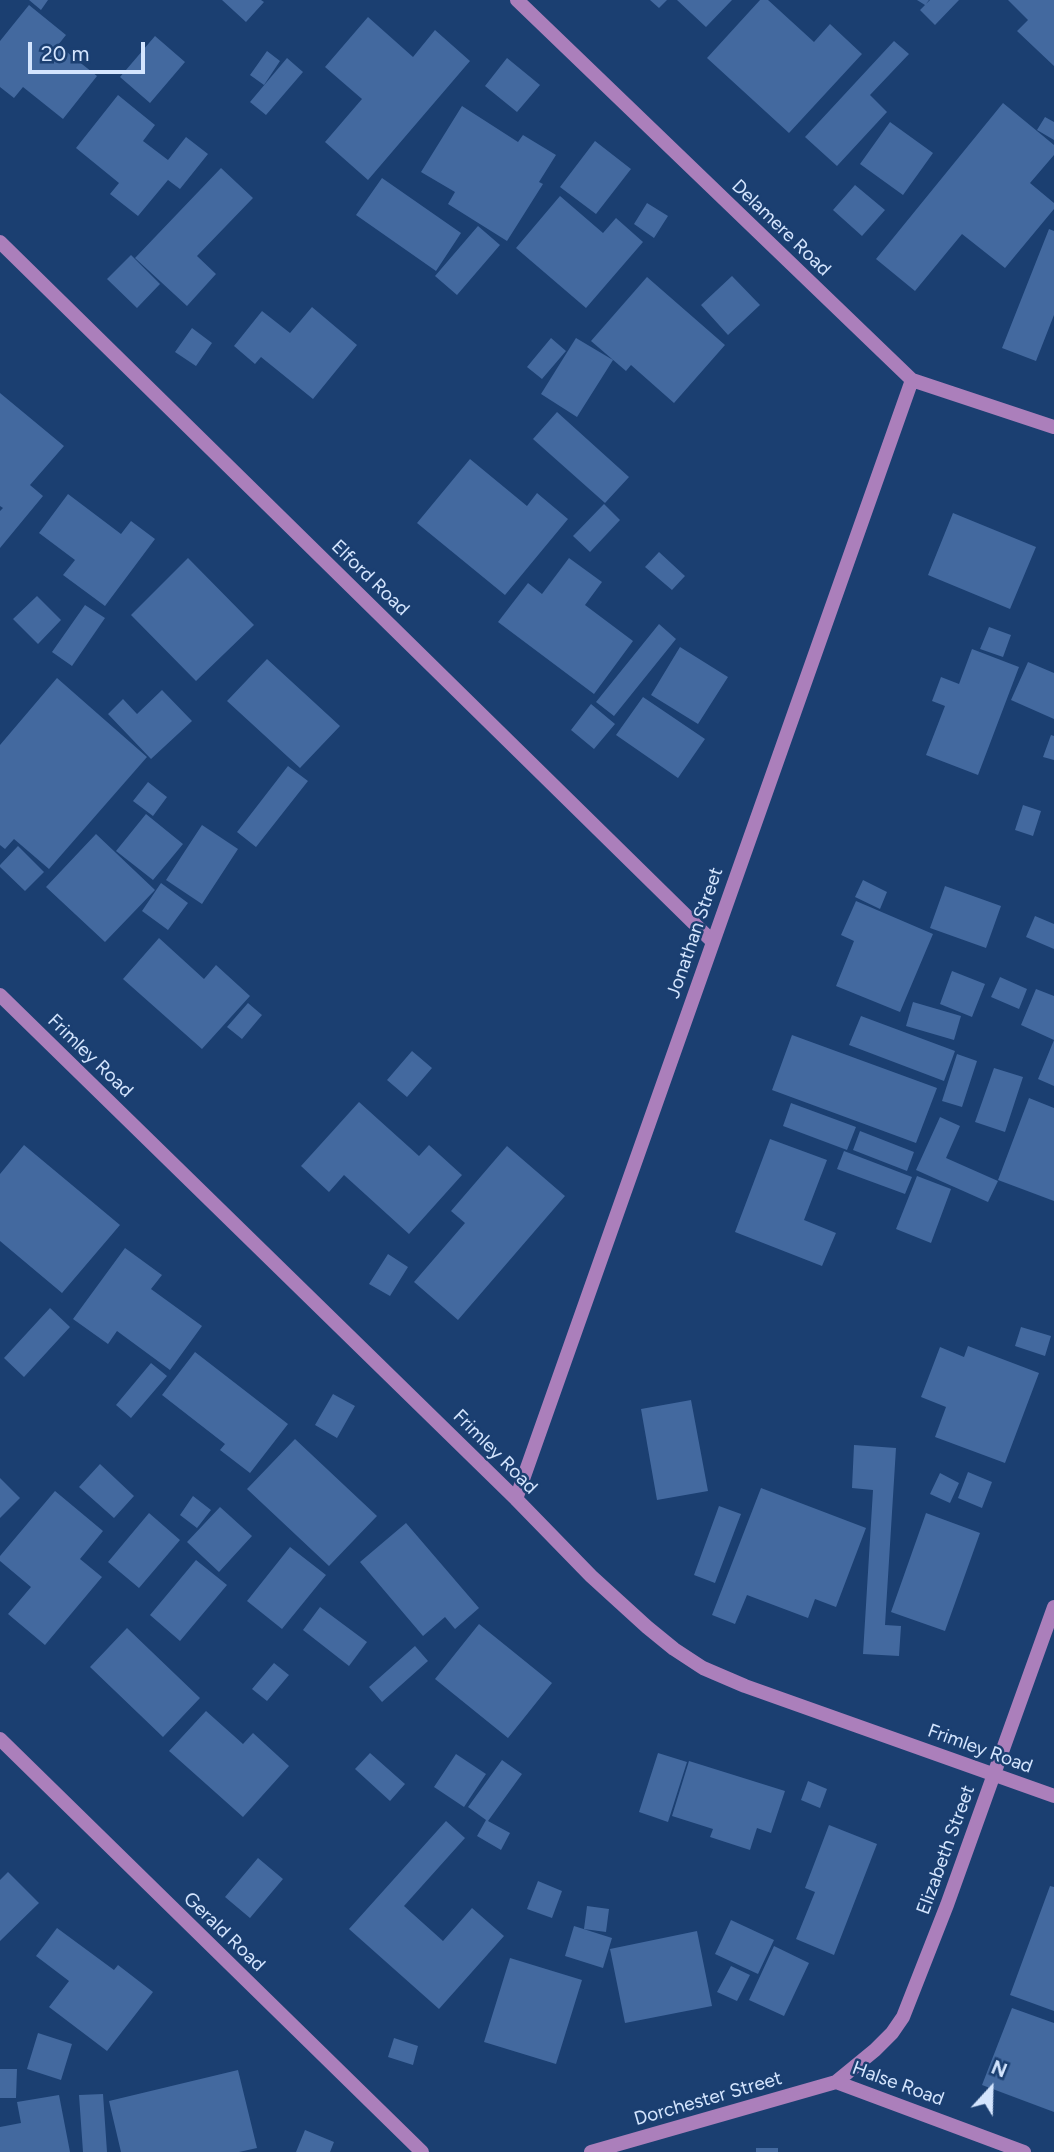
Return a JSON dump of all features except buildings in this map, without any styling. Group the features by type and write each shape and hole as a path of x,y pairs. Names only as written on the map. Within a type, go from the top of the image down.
{"street":[{"name":"Delamere Road","path":"517,0 912,380 1054,427"},
{"name":"Elford Road","path":"0,242 713,942"},
{"name":"Jonathan Street","path":"516,1499 912,380"},
{"name":"Frimley Road","path":"0,995 516,1499 591,1576 647,1627 702,1668 745,1686 1054,1796"},
{"name":"Elizabeth Street","path":"836,2082 875,2050 903,2017 947,1905 1054,1607"},
{"name":"Gerald Road","path":"0,1740 422,2152"},
{"name":"Dorchester Street","path":"591,2152 836,2082"},
{"name":"Halse Road","path":"836,2082 1024,2152"}]}
